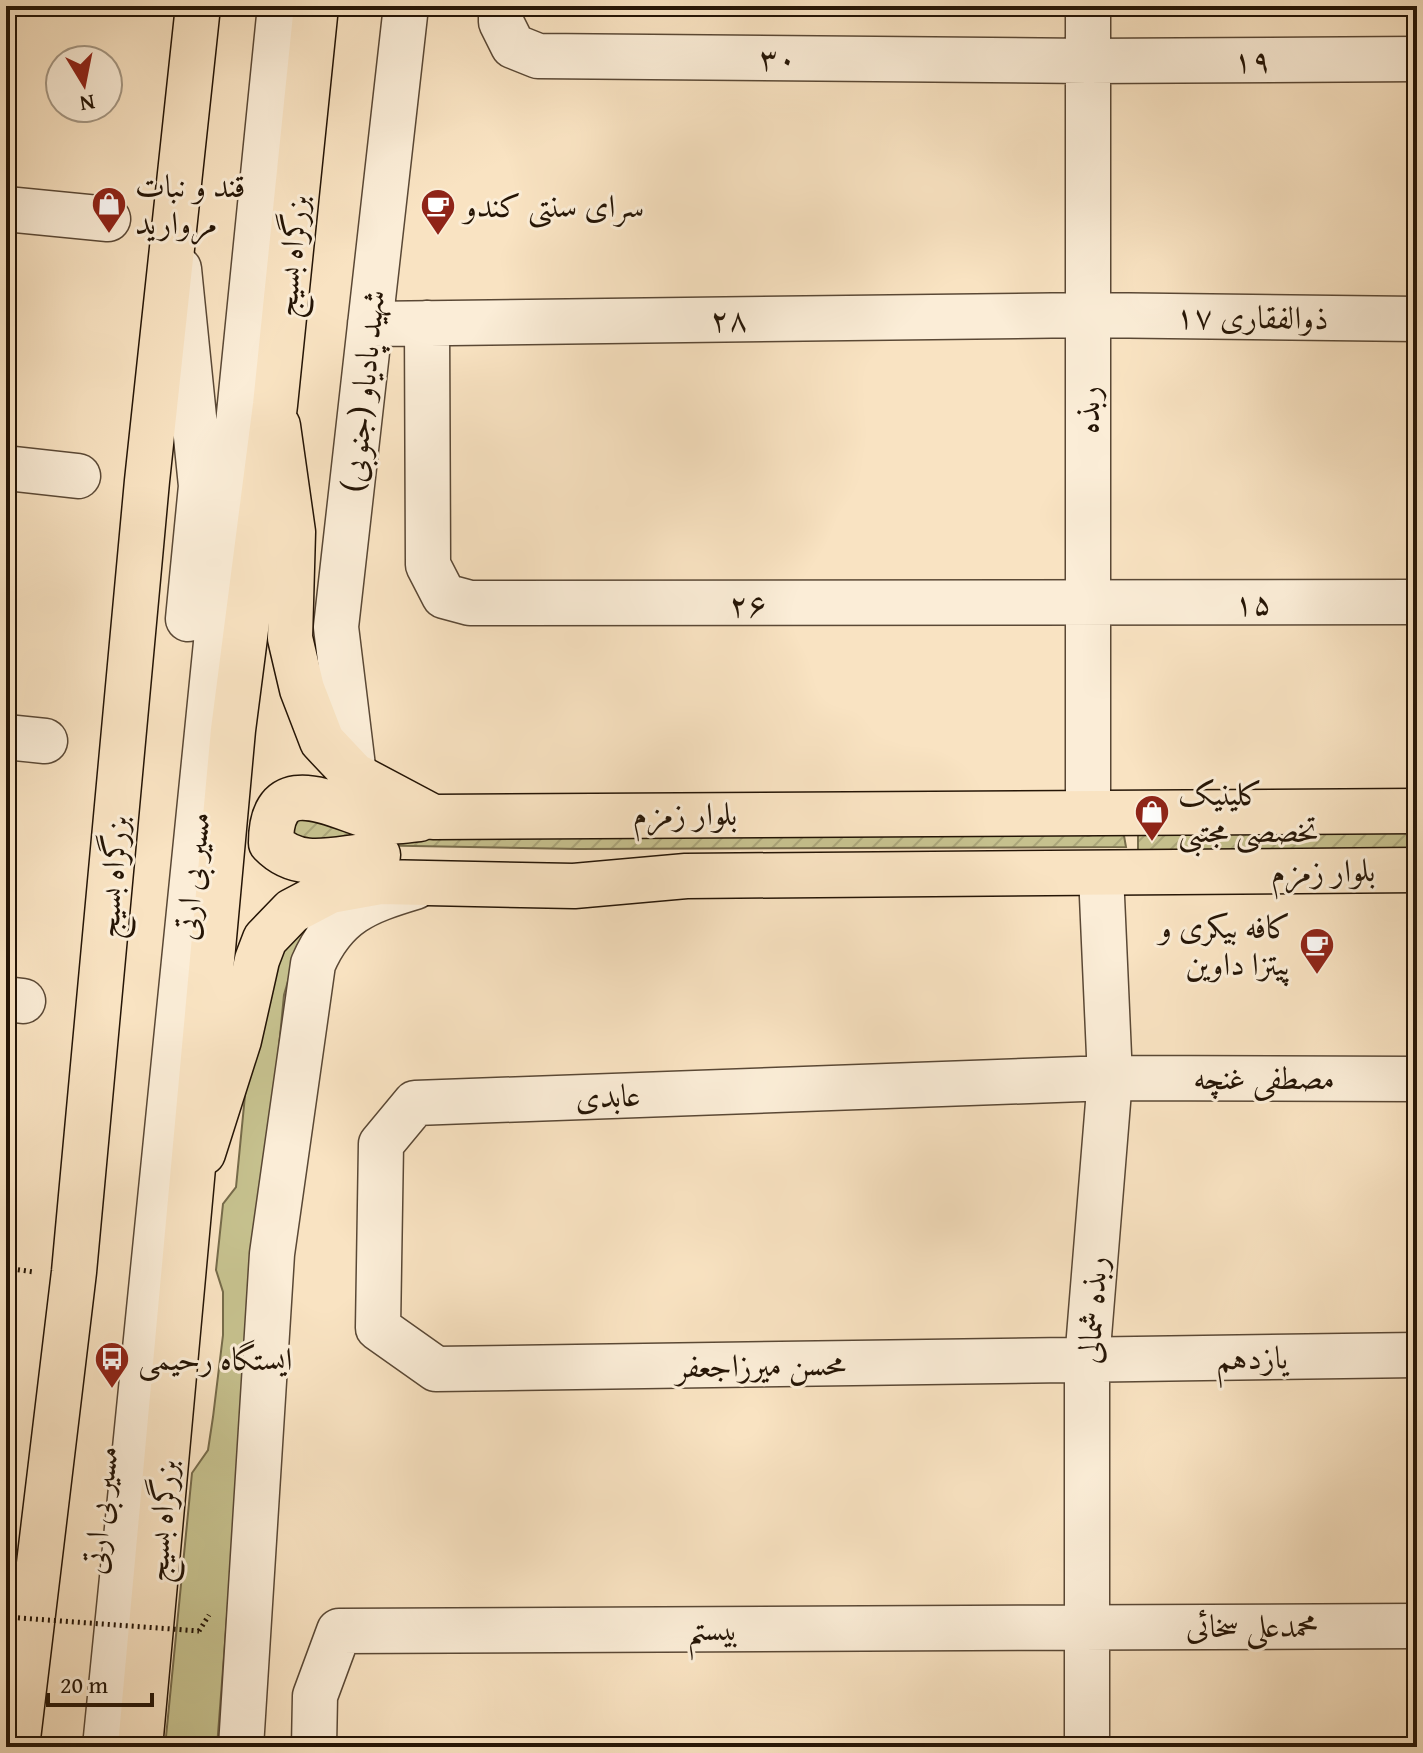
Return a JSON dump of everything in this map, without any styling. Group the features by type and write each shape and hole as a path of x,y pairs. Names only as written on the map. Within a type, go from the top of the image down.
{"main road":[{"name":"بزرگراه بسیج","path":"17,1747 74,1272 147,481 198,6"},
{"name":"بزرگراه بسیج","path":"140,1747 233,730 275,405 316,6"},
{"name":"بلوار زمزم","path":"275,405 293,532 290,638 302,689 322,741 354,775 433,817 1417,811"},
{"path":"433,817 390,822 306,796 284,803 271,819 271,843 282,854 299,862 356,856 574,858 686,876"},
{"name":"بلوار زمزم","path":"190,1193 239,1040 265,939 292,911 330,891 380,882 574,886 686,876 1417,870"}],"street":[{"name":"مسیر بی ارتی","path":"105,1747 280,6"},
{"name":"شهید پادیاو (جنوبی)","path":"354,775 336,627 406,6"},
{"name":"۳۰","path":"501,6 501,22 513,46 538,56 1088,61"},
{"name":"ربذه","path":"1088,6 1088,813"},
{"name":"۱۹","path":"1088,61 1417,59"},
{"path":"6,209 108,219"},
{"name":"مسیر بی ارتی","path":"76,1747 201,486 175,223"},
{"name":"۲۸","path":"370,324 1088,315"},
{"name":"ذوالفقاری ۱۷","path":"1088,315 1417,319"},
{"name":"۲۶","path":"427,323 428,565 444,596 470,603 1088,604"},
{"path":"6,468 78,476"},
{"name":"۱۵","path":"1088,604 1417,602"},
{"name":"ربذه شمالی","path":"1087,1747 1087,1361 1110,1078 1101,874"},
{"path":"241,1747 272,1254 313,964 332,928 351,913 373,899 427,883"},
{"name":"مصطفی غنچه","path":"1110,1078 1417,1079"},
{"name":"عابدی","path":"436,1369 378,1328 381,1144 415,1103 1110,1078"},
{"name":"یازدهم","path":"1087,1361 1417,1355"},
{"name":"محسن میرزاجعفر","path":"436,1369 1087,1361"},
{"name":"محمدعلی سخائی","path":"1087,1627 1417,1626"},
{"name":"بیستم","path":"314,1747 315,1696 339,1631 1087,1627"}],"path":[{"path":"6,1268 39,1272"},
{"path":"6,1617 199,1631"}],"shaded area":[{"path":"287,815 428,838 1123,830 1126,847 578,849 359,845 302,852 282,821"},
{"path":"1417,829 1417,850 1138,850 1138,831"},
{"path":"317,907 295,957 284,995 239,1461 217,1747 165,1747 192,1473 208,1450 223,1335 223,1292 216,1270 223,1204 236,1187 248,1065 285,938"}],"place":[{"name":"قند و نبات مروارید","path":"109,235"},
{"name":"سرای سنتی کندو","path":"438,237"},
{"name":"کلینیک تخصصی مجتبی","path":"1152,843"},
{"name":"کافه بیکری و پیتزا داوین","path":"1317,976"},
{"name":"ایستگاه رحیمی","path":"112,1390"}]}
